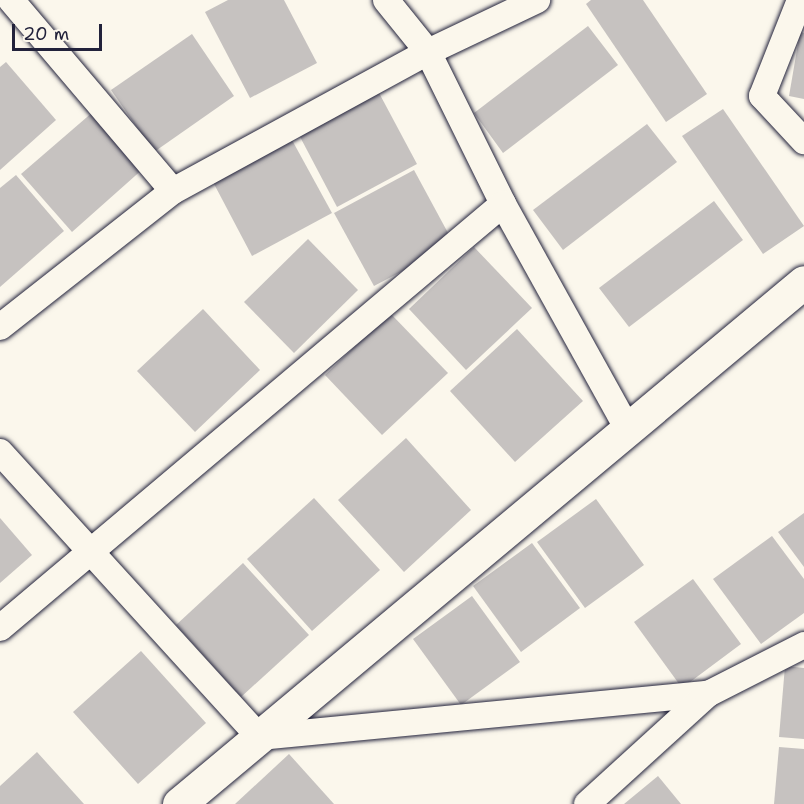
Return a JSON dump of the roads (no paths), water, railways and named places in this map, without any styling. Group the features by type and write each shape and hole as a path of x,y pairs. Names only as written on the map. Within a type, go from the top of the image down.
{"main road":[{"path":"179,804 804,282"}],"street":[{"path":"11,0 173,191"},
{"path":"386,0 428,52 503,204 627,428"},
{"path":"0,327 173,191 428,52 537,0"},
{"path":"800,0 762,96 804,141"},
{"path":"0,628 503,204"},
{"path":"0,452 259,736 708,694"},
{"path":"587,804 708,694 804,645"}]}
